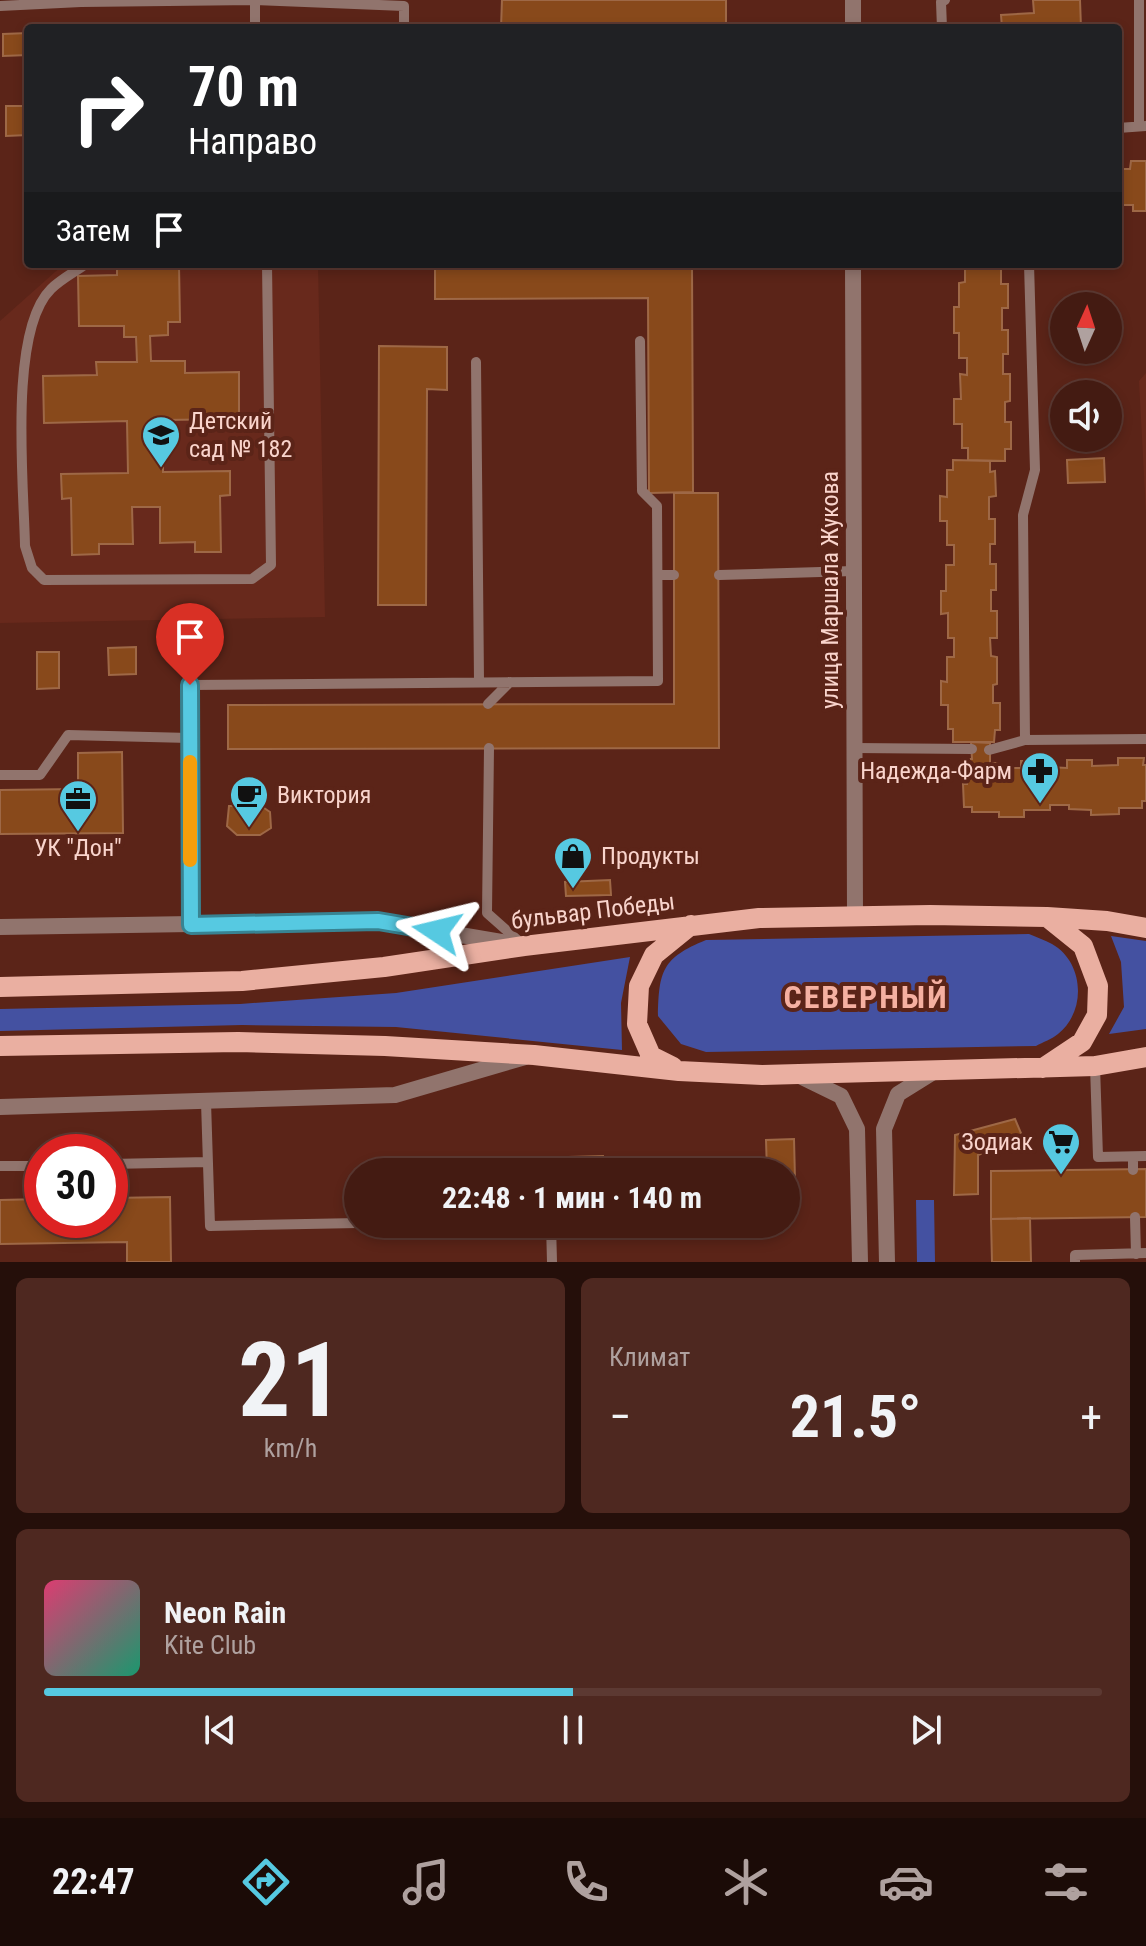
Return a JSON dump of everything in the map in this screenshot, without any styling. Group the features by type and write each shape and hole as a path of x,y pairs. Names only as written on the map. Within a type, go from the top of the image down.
{"main road":[{"name":"бульвар Победы","path":"0,987 242,981 384,967 524,946 759,918 930,915 1047,917 1107,921 1146,928"},
{"path":"1043,1068 1082,1042 1097,1015 1098,986 1083,946 1047,917"},
{"path":"1107,921 1146,917"},
{"path":"679,1071 651,1056 637,1024 639,986 654,955 691,925"},
{"path":"0,1046 238,1042 385,1046 534,1055 679,1071 796,1075 1095,1066 1146,1069"},
{"path":"1095,1066 1146,1057"}],"street":[{"path":"853,0 853,24"},
{"name":"улица Маршала Жукова","path":"853,268 855,916"},
{"path":"0,927 378,921 524,946"},
{"path":"0,1107 395,1095 534,1055"},
{"path":"887,1262 884,1129 898,1094 935,1071"},
{"path":"796,1075 841,1096 857,1129 860,1262"}],"lane":[{"path":"255,0 255,24"},
{"path":"0,6 81,1 255,0 404,6 404,24"},
{"path":"942,24 941,2 945,0"},
{"path":"1122,128 1142,126 1139,0"},
{"path":"80,268 50,290 34,317 21,386 25,546 32,568 44,580 252,579 271,565 267,268"},
{"path":"1025,740 1023,515 1035,470 1029,268"},
{"path":"191,925 190,685 658,681 657,506 642,491 640,341"},
{"path":"476,362 479,681"},
{"path":"719,575 854,571"},
{"path":"658,575 674,575"},
{"path":"488,704 510,682"},
{"path":"0,775 40,775 68,735 190,738"},
{"path":"989,750 1025,740 1146,739"},
{"path":"489,748 487,913 524,946"},
{"path":"855,748 972,749"},
{"path":"1095,1066 1098,1157 1146,1156"},
{"path":"206,1102 210,1226 344,1223"},
{"path":"1133,1157 1133,1170"},
{"path":"128,1164 208,1162"},
{"path":"0,1166 24,1166"},
{"path":"1075,1262 1075,1255 1141,1254 1135,1217"},
{"path":"551,1238 552,1262"}],"shaded area":[{"name":"Детский сад № 182","path":"60,268 318,268 325,617 0,623 0,321"},
{"path":"1146,373 1146,513 1139,381"},
{"path":"1029,934 1063,952 1071,962 1078,987 1074,1013 1067,1024 1056,1036 1036,1046 706,1052 681,1044 658,1016 660,988 666,968 680,953 706,940"},
{"path":"1111,936 1146,941 1146,1029 1109,1034 1124,1007 1121,962"},
{"path":"630,957 621,1003 622,1050 396,1027 242,1025 0,1031 0,1009 240,1004 396,993"},
{"path":"916,1200 934,1200 935,1262 917,1262"}],"building":[{"path":"502,0 726,0 726,24 501,24"},
{"path":"1033,0 1080,0 1081,24 1002,24 1001,15 1034,13"},
{"path":"24,33 24,55 3,56 3,34"},
{"path":"6,106 24,106 24,135 6,136"},
{"path":"1131,161 1146,161 1146,211 1133,211 1133,205 1122,205 1122,169 1130,169"},
{"path":"117,268 179,268 180,322 168,322 168,335 150,336 151,361 185,361 185,373 239,372 239,419 163,420 163,472 230,471 230,495 220,496 221,552 195,552 195,542 160,543 160,507 132,507 133,544 99,544 99,554 72,555 71,498 62,499 61,474 128,473 127,421 44,423 43,376 97,375 96,362 137,362 136,337 124,337 124,326 79,326 78,276 117,275"},
{"path":"435,268 692,268 693,492 649,493 648,298 435,299"},
{"path":"965,268 1001,268 1001,284 1008,284 1008,308 1002,308 1002,330 1008,330 1008,354 1003,354 1003,374 1010,374 1010,401 1005,402 1005,422 1011,422 1011,449 1005,449 1005,461 968,460 968,448 962,448 962,424 954,424 954,399 961,399 960,374 967,375 967,358 959,358 959,333 954,333 954,307 959,307 959,283 965,282"},
{"path":"379,346 447,347 447,390 427,389 426,605 378,605"},
{"path":"1104,458 1105,482 1068,483 1067,460"},
{"path":"953,460 990,461 990,472 995,471 996,496 989,497 989,519 995,519 995,544 990,544 990,564 996,564 996,590 991,590 991,611 997,611 997,638 990,638 991,656 997,657 993,703 1000,703 1000,730 995,730 994,742 953,742 953,729 948,729 948,705 941,705 941,681 947,682 947,657 954,657 954,638 948,638 948,613 941,614 941,591 946,591 946,565 954,565 954,545 947,545 947,521 940,521 940,496 947,497 947,470 953,470"},
{"path":"674,493 718,493 719,748 228,749 228,705 674,704"},
{"path":"136,647 136,674 109,675 108,648"},
{"path":"37,652 59,652 59,688 37,689"},
{"path":"971,742 990,743 990,763 999,763 999,768 1021,768 1021,761 1049,761 1049,767 1067,768 1067,760 1092,760 1092,766 1118,765 1118,758 1144,758 1146,801 1142,801 1142,808 1119,808 1119,814 1091,815 1091,810 1069,809 1069,805 1050,805 1050,810 1024,810 1024,817 999,817 999,812 972,812 972,807 964,807 963,784 967,784 967,759 972,759"},
{"path":"122,752 123,833 0,834 0,790 78,789 78,753"},
{"path":"229,806 261,806 270,812 271,828 260,835 237,835 227,826"},
{"path":"610,880 611,895 566,896 565,882"},
{"path":"1015,1119 1023,1138 978,1155 978,1194 954,1195 955,1135"},
{"path":"794,1139 794,1158 767,1158 766,1140"},
{"path":"603,1156 603,1158 569,1158"},
{"path":"1146,1169 1146,1217 991,1219 991,1171"},
{"path":"170,1197 171,1262 127,1262 127,1242 0,1244 0,1200 24,1199 24,1238 128,1238 128,1198"},
{"path":"1030,1218 1031,1262 992,1262 991,1219"}],"slow traffic":[{"path":"190,762 190,860"}],"place":[{"name":"Детский сад № 182","path":"161,469"},
{"name":"Надежда-Фарм","path":"1040,805"},
{"name":"Виктория","path":"249,829"},
{"name":"УК \"Дон\"","path":"78,833"},
{"name":"Продукты","path":"573,890"},
{"name":"Зодиак","path":"1061,1176"}],"district":[{"name":"СЕВЕРНЫЙ","path":"866,997"}],"route":[{"path":"190,685 191,925 378,921 437,931"}]}
